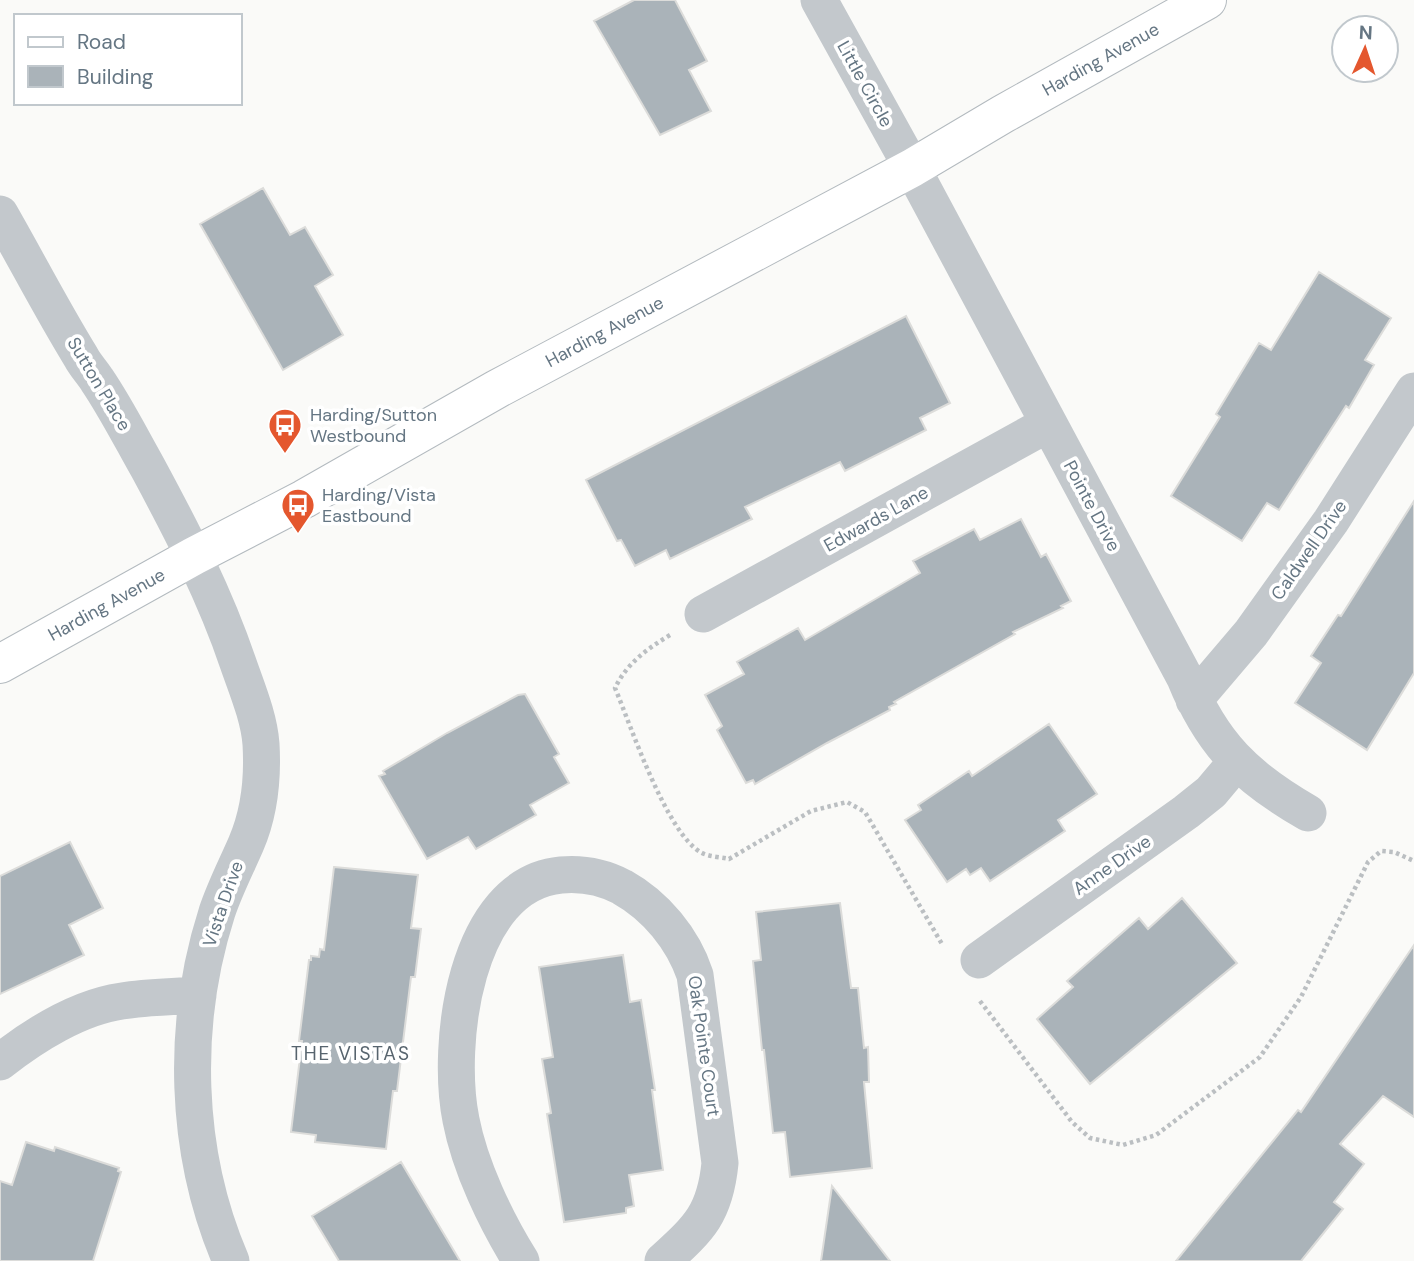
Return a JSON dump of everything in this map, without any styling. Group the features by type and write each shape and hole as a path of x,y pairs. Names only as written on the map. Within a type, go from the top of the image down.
{"main road":[{"name":"Harding Avenue","path":"0,664 194,556 304,499 497,389 912,168 1206,0"}],"street":[{"name":"Little Circle","path":"819,0 912,168"},
{"name":"Pointe Drive","path":"912,168 1216,739 1243,769 1274,793 1308,813"},
{"name":"Sutton Place","path":"0,214 82,358 121,420 194,556"},
{"name":"Caldwell Drive","path":"1194,700 1251,633 1315,543 1414,391"},
{"name":"Edwards Lane","path":"703,614 1048,424"},
{"name":"Vista Drive","path":"194,556 230,638 253,707 261,743 257,808 246,843 217,913 206,954 198,995 192,1054 194,1123 204,1178 218,1232 231,1261"},
{"name":"Anne Drive","path":"979,960 1186,812 1211,792 1237,761"},
{"name":"Oak Pointe Court","path":"521,1261 479,1179 461,1121 457,1062 458,1026 472,961 481,940 501,908 523,888 539,880 576,874 612,882 631,892 656,913 673,932 690,959 695,975 720,1163 718,1188 698,1228 663,1261"},
{"path":"0,1062 20,1046 58,1024 98,1007 120,1001 198,995"}],"building":[{"path":"634,0 675,0 707,61 689,70 711,111 660,135 594,21"},
{"path":"263,188 290,235 305,227 333,275 315,286 343,335 283,370 200,224"},
{"path":"1319,272 1391,318 1365,360 1374,365 1349,408 1346,406 1279,510 1267,503 1242,541 1171,496 1220,417 1216,414 1259,343 1271,350"},
{"path":"906,316 950,403 920,418 926,430 845,471 840,462 745,507 752,519 670,559 666,550 635,566 621,540 617,541 586,480"},
{"path":"1414,501 1414,673 1367,750 1295,703 1321,663 1311,656 1338,615 1341,616"},
{"path":"1021,519 1041,557 1046,554 1071,601 1061,606 1063,608 1013,632 1015,634 894,702 896,704 889,707 890,710 755,784 753,780 746,783 717,730 722,726 705,695 744,674 737,662 798,628 805,640 920,573 913,561 974,529 980,540"},
{"path":"525,694 559,754 554,757 569,783 530,805 536,815 476,849 468,837 427,859 379,776 447,733 518,695"},
{"path":"1049,724 1097,794 1058,820 1065,831 990,881 981,868 970,875 966,869 947,882 905,820 921,810 918,805 969,771 972,776"},
{"path":"70,842 103,908 69,925 84,955 0,994 0,876"},
{"path":"334,867 418,875 411,928 421,929 415,977 411,977 397,1091 393,1091 386,1149 315,1142 316,1135 291,1132 309,960 311,956 319,957 320,949 324,950"},
{"path":"1182,898 1237,963 1090,1084 1037,1019 1073,987 1067,981 1139,918 1148,929"},
{"path":"840,903 851,988 858,988 864,1048 868,1047 869,1082 864,1082 872,1168 790,1177 785,1132 773,1133 762,1050 753,961 761,960 756,912"},
{"path":"1414,945 1414,1117 1383,1096 1340,1144 1364,1164 1334,1202 1343,1209 1301,1261 1176,1261 1298,1110 1301,1112"},
{"path":"623,955 630,1002 641,1000 655,1090 652,1090 663,1170 629,1175 634,1206 626,1208 626,1213 564,1222 547,1114 551,1113 542,1059 553,1057 539,967"},
{"path":"26,1142 54,1151 55,1147 119,1168 118,1171 121,1172 93,1261 0,1261 0,1181 12,1185"},
{"path":"401,1162 460,1261 339,1261 312,1216"},
{"path":"832,1186 890,1261 821,1261"}],"place":[{"name":"Harding/Sutton Westbound","path":"285,455"},
{"name":"Harding/Vista Eastbound","path":"298,535"}],"district":[{"name":"THE VISTAS","path":"351,1053"}]}
